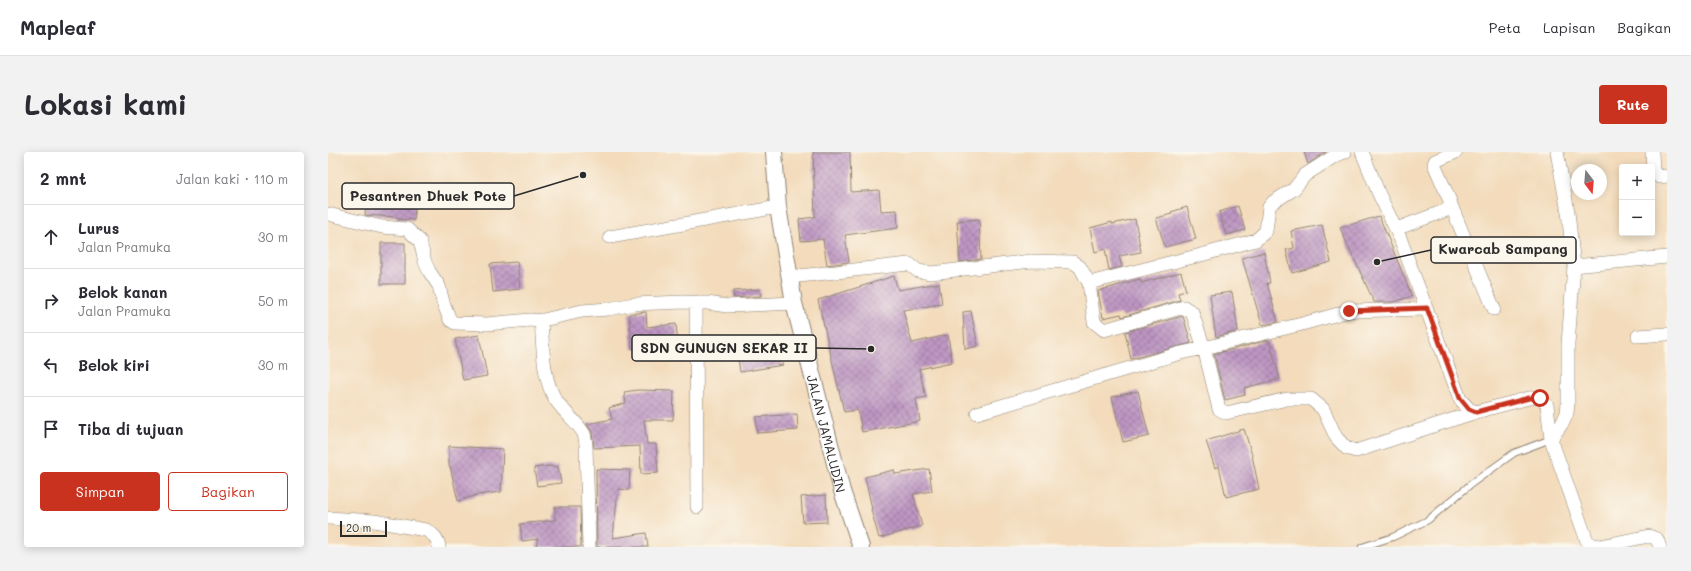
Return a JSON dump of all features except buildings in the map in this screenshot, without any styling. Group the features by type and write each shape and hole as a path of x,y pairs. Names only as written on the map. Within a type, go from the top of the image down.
{"street":[{"name":"JALAN JAMALUDIN","path":"774,152 778,208 794,303 842,491 861,547"},
{"path":"1090,283 1256,240 1266,231 1269,207 1273,202 1294,189 1305,175 1336,155 1345,152"},
{"path":"1362,152 1379,194 1396,229 1460,398 1469,409 1476,412"},
{"path":"1456,152 1435,161 1434,164 1494,309"},
{"path":"1552,439 1567,413 1568,344 1574,266 1568,212 1557,152"},
{"path":"1652,152 1653,171 1659,177 1667,176"},
{"path":"1396,229 1447,210 1451,205"},
{"path":"610,237 778,208"},
{"path":"328,214 382,228 407,230 420,241 429,272 439,286 450,320 455,323 487,324 540,320 582,311 608,309 634,304 696,302 727,306 794,303"},
{"path":"1574,266 1667,257"},
{"path":"790,277 909,264 918,271 932,273 1031,261 1073,262 1080,267 1090,283 1094,322 1098,327 1104,330 1184,307 1192,312 1204,348 1219,409 1226,413 1287,399 1311,399 1323,409 1336,437 1346,448 1356,451 1476,412 1529,398 1540,398 1548,405 1552,439 1587,541 1593,545 1600,546 1649,536 1657,539 1660,547"},
{"path":"696,302 697,508"},
{"path":"977,413 1174,355 1349,311 1427,308"},
{"path":"540,320 546,373 551,392 560,408 574,421 584,434 586,446 589,547"},
{"path":"1638,336 1667,334"},
{"path":"328,518 374,521 426,530 433,533 439,547"}],"lane":[{"path":"1362,547 1392,537 1428,520 1471,484 1514,453 1552,439"}],"place":[{"name":"Pesantren Dhuek Pote","path":"583,175"},
{"name":"Kwarcab Sampang","path":"1377,262"},
{"name":"SDN GUNUGN SEKAR II","path":"871,349"}],"route":[{"path":"1349,311 1427,308 1460,398 1469,409 1476,412 1504,406 1529,398 1540,398"}]}
